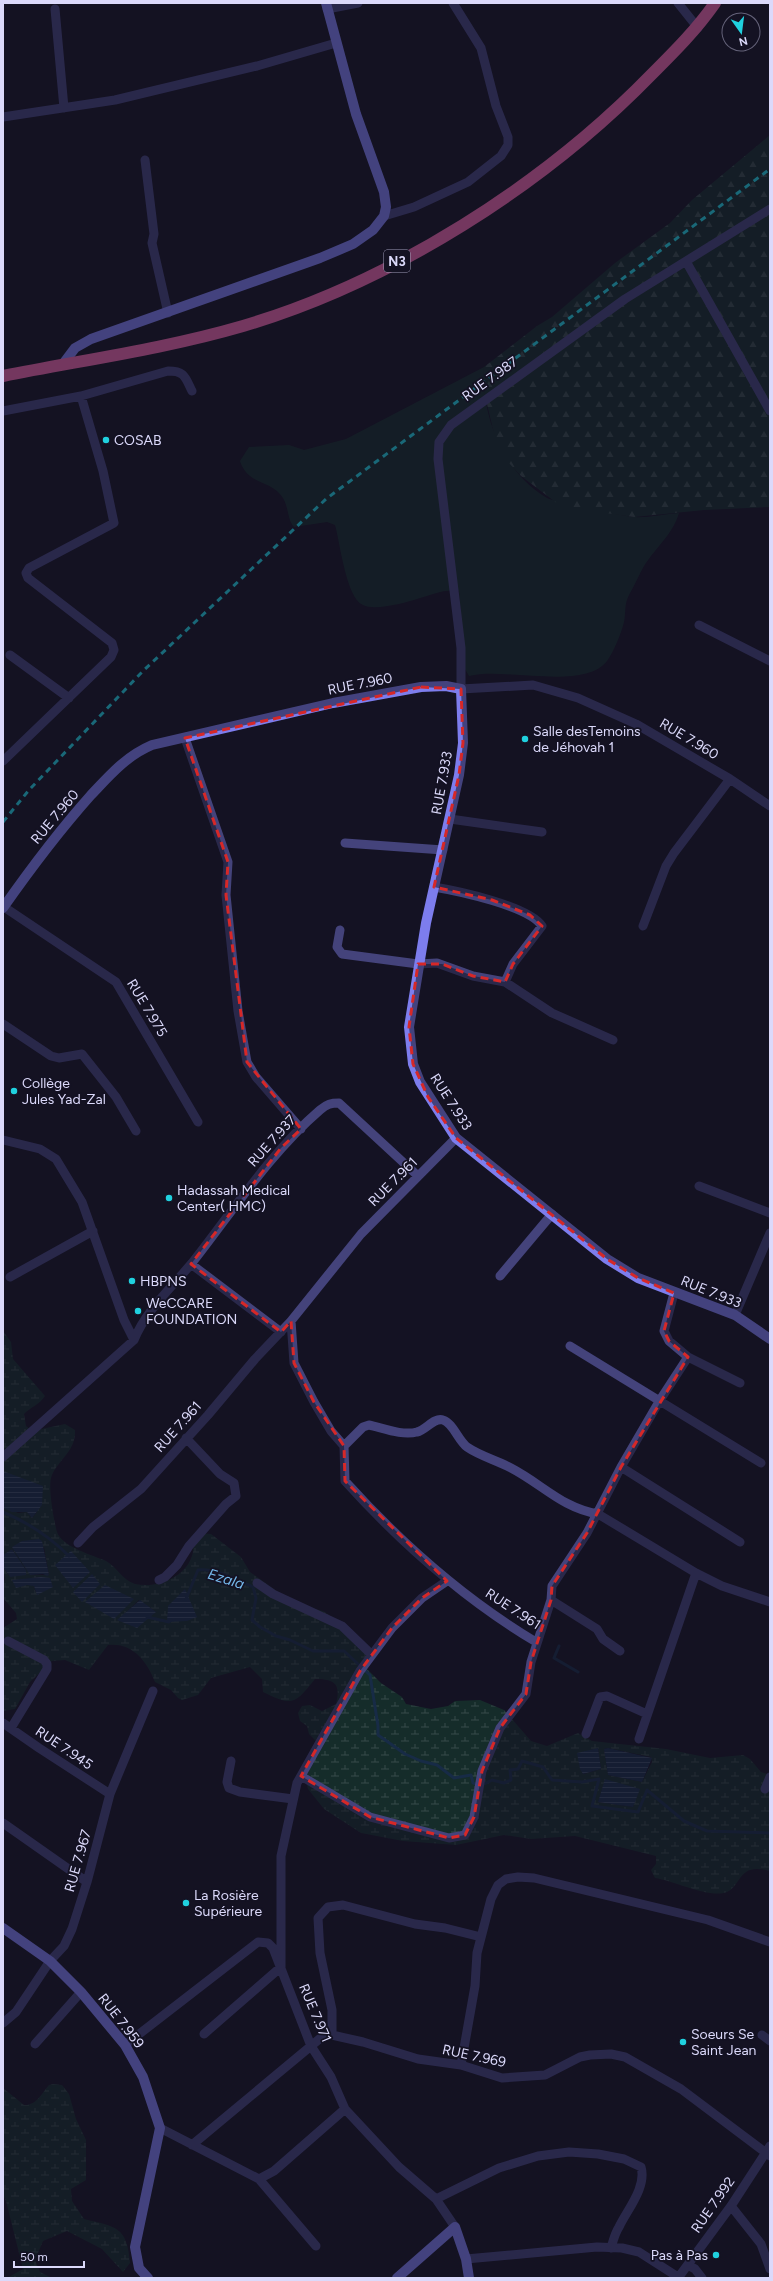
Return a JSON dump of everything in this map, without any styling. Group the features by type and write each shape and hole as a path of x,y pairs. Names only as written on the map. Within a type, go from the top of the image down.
{"highway":[{"name":"N3","path":"3,376 157,347 244,326 340,289 429,244 465,224 551,164 622,105 698,28 716,3"}],"street":[{"path":"63,364 75,348 87,341 168,313 353,244 373,230 384,216 386,207 384,192 356,114 327,6 358,3"},
{"path":"384,216 414,207 468,182 501,156 508,145 508,137 496,106 483,52 453,3"},
{"path":"678,3 698,28"},
{"path":"55,9 64,108"},
{"path":"3,116 115,100 257,66 336,43"},
{"path":"145,160 154,234 152,243 168,313"},
{"name":"RUE 7.987","path":"461,689 460,648 438,459 439,442 451,424 626,299 686,263 770,209"},
{"path":"686,263 770,410"},
{"path":"3,411 81,396 168,371 178,371 184,375 192,391"},
{"path":"3,761 111,657 114,650 112,643 28,578 26,573 29,568 114,523 103,471 81,396"},
{"path":"699,625 770,661"},
{"path":"10,655 69,698"},
{"name":"RUE 7.960","path":"3,908 60,829 124,760 152,745 333,703 421,687 446,686 461,689 533,685 552,689 578,698 636,724 730,779 770,806"},
{"name":"RUE 7.933","path":"461,689 463,743 460,775 418,964 409,1027 413,1064 428,1097 456,1138 612,1263 638,1278 674,1293 736,1315 770,1339"},
{"path":"185,738 228,862 226,895 238,1010 247,1062 256,1077 301,1129"},
{"path":"643,926 666,866 674,853 730,779"},
{"path":"450,819 542,832"},
{"path":"345,843 443,850"},
{"path":"434,887 492,900 530,915 539,921 542,926 514,964 505,982"},
{"name":"RUE 7.975","path":"3,908 116,982 198,1122"},
{"path":"340,930 337,947 338,952 342,954 418,964 442,964 473,976 505,982 552,1013 613,1040"},
{"path":"3,1024 51,1056 60,1058 82,1054 116,1097 136,1131"},
{"name":"RUE 7.937","path":"134,1340 141,1324 191,1264 281,1148 321,1109 330,1103 340,1103 418,1176"},
{"name":"RUE 7.961","path":"78,1543 93,1527 141,1488 255,1359 291,1321 361,1234 456,1138"},
{"path":"3,1140 40,1148 56,1158 82,1202 124,1320 134,1340 3,1457"},
{"path":"699,1186 770,1213"},
{"path":"500,1276 552,1214"},
{"path":"10,1277 93,1231"},
{"path":"736,1315 768,1244 770,1233"},
{"path":"191,1264 281,1332"},
{"path":"674,1293 664,1331 670,1341 688,1357 740,1383"},
{"path":"291,1321 294,1362 314,1402 344,1446 363,1427 369,1425 406,1433 415,1433 424,1430 434,1421 442,1419 448,1422 465,1446 478,1454 511,1468 570,1506 582,1511 598,1514 696,1574 722,1586 770,1602"},
{"path":"570,1346 660,1400 760,1463"},
{"name":"RUE 7.961","path":"344,1446 345,1481 371,1510 447,1581 512,1628 536,1642 551,1600 552,1586 598,1514 621,1467 660,1400 688,1357"},
{"path":"159,1580 165,1577 177,1565 189,1546 226,1504 236,1496 234,1483 220,1474 186,1438"},
{"path":"621,1467 740,1542"},
{"path":"639,1739 696,1574"},
{"path":"204,2034 281,1967 281,1856 293,1799 301,1776 362,1668 392,1628 422,1598 447,1581"},
{"path":"257,1583 273,1594 342,1626 372,1655"},
{"path":"551,1600 597,1629 603,1639 620,1651"},
{"path":"7,1726 47,1669 47,1664 44,1660 8,1641"},
{"path":"301,1776 370,1817 449,1838 465,1835 474,1817 482,1771 500,1728 526,1694 536,1642"},
{"name":"RUE 7.967","path":"3,2023 16,2012 50,1960 64,1946 72,1929 87,1882 110,1794 153,1691"},
{"path":"586,1734 600,1697 607,1696 647,1714"},
{"name":"RUE 7.945","path":"7,1726 110,1794"},
{"path":"231,1761 227,1782 229,1788 240,1792 293,1799"},
{"path":"765,1789 770,1777"},
{"path":"3,1823 87,1882"},
{"path":"461,2065 475,1986 477,1952 490,1899 498,1885 506,1879 518,1877 534,1878 729,1926 770,1942"},
{"path":"192,2145 323,2036 332,2035 332,2010 320,1953 318,1918 328,1907 343,1905 415,1924 445,1928 481,1937"},
{"name":"RUE 7.959","path":"3,1928 50,1960 81,1992 125,2045 143,2077 154,2104 160,2128 135,2247 139,2268 148,2278"},
{"name":"RUE 7.971","path":"125,2045 258,1942 268,1943 273,1948 281,1967 311,2046 331,2077 345,2109 399,2167 436,2199 455,2227"},
{"path":"35,2044 81,1992"},
{"name":"RUE 7.969","path":"332,2035 363,2042 418,2060 461,2065 502,2078 545,2075 580,2057 603,2054 625,2057 681,2089 768,2151"},
{"path":"762,2035 770,2041"},
{"path":"259,2180 274,2171 345,2109"},
{"path":"160,2128 259,2180 316,2246"},
{"name":"RUE 7.992","path":"678,2277 731,2206 768,2151"},
{"path":"436,2199 499,2168 538,2156 569,2152 624,2159 641,2167 643,2173 636,2197 618,2229 611,2248"},
{"path":"731,2206 760,2244 770,2269"},
{"path":"397,2278 455,2227 466,2259 469,2278"},
{"path":"466,2259 622,2248 639,2252 678,2277"},
{"path":"688,2265 695,2269 702,2278"}],"highlighted area":[{"path":"421,687 461,689 463,743 459,775 434,887 492,900 530,915 542,926 513,964 505,982 473,976 442,964 418,964 409,1027 413,1064 428,1097 456,1138 607,1259 638,1278 674,1293 664,1331 669,1341 688,1357 621,1467 587,1533 552,1586 551,1600 531,1662 526,1694 500,1728 482,1771 474,1817 465,1835 449,1838 370,1817 301,1776 360,1671 392,1628 422,1598 447,1581 345,1481 344,1446 314,1402 294,1363 291,1321 281,1332 191,1264 281,1148 301,1129 247,1062 226,895 228,862 185,738"}],"green space":[{"path":"770,135 770,507 704,510 634,517 562,507 521,476 509,463 500,449 494,433 486,400 483,384 484,367 537,326 552,317 615,263 670,223 692,200"},
{"path":"484,367 486,404 498,441 507,458 518,473 532,487 547,498 553,500 626,516 644,517 679,513 673,527 642,569 627,598 624,622 615,647 607,661 596,670 581,675 563,677 503,674 469,676 465,669 459,591 443,592 390,606 368,607 363,605 357,600 352,592 348,581 335,525 327,522 294,527 290,520 283,498 272,488 248,475 240,461 249,447 289,445 304,450 346,439"},
{"path":"3,1331 11,1342 13,1359 45,1396 40,1402 24,1414 26,1426 32,1431 65,1424 75,1430 73,1444 55,1469 52,1475 50,1487 57,1532 65,1542 78,1550 106,1561 130,1582 135,1584 153,1585 170,1579 185,1568 190,1561 193,1552 191,1537 198,1533 211,1534 241,1557 250,1572 278,1592 302,1606 323,1611 351,1630 369,1653 367,1669 381,1683 402,1697 406,1704 431,1709 448,1706 455,1701 480,1700 504,1710 531,1741 547,1746 578,1733 592,1741 666,1749 710,1758 743,1755 750,1759 761,1772 770,1775 770,1871 760,1869 746,1872 732,1889 720,1894 702,1891 655,1878 651,1870 656,1864 656,1856 575,1836 531,1839 504,1835 456,1845 403,1841 361,1833 324,1809 308,1789 306,1781 308,1755 317,1742 309,1734 307,1726 300,1721 298,1713 302,1706 310,1705 322,1711 336,1704 338,1692 337,1687 335,1684 327,1680 315,1679 298,1698 287,1701 281,1700 263,1692 262,1679 250,1667 211,1678 198,1695 182,1700 178,1698 171,1690 155,1682 148,1667 138,1654 124,1647 108,1645 89,1670 65,1660 52,1661 30,1682 15,1709 3,1711 3,1673 5,1671 3,1668 3,1628 17,1619 16,1613 3,1598 3,1582 5,1580 3,1567 9,1576 26,1570 12,1549 3,1555 3,1506 18,1513 27,1512 32,1518 37,1512 3,1471","holes":["12,1547 44,1547 49,1575 31,1575","41,1577 36,1593 34,1586 15,1580","139,1600 156,1612 118,1620","598,1748 601,1769 584,1774 582,1773","608,1748 651,1757 652,1762 642,1782 608,1775 604,1749","605,1780 639,1789 633,1807 598,1802"]},
{"path":"49,2085 62,2085 69,2094 76,2119 86,2140 86,2180 71,2189 72,2201 84,2219 112,2227 123,2235 126,2242 130,2263 123,2272 102,2249 67,2231 43,2241 35,2260 40,2272 52,2278 7,2278 23,2269 6,2201 3,2195 3,2088 24,2105 28,2105 35,2101"}],"water":[{"path":"3,1471 43,1486 42,1505 32,1518 27,1512 12,1512 3,1508"},
{"path":"39,1539 42,1541 49,1575 47,1576 43,1574 30,1575 12,1547 22,1541"},
{"path":"12,1549 26,1570 26,1575 10,1577 3,1567 3,1555"},
{"path":"71,1551 90,1572 73,1588 55,1565"},
{"path":"92,1574 100,1584 82,1602 73,1592"},
{"path":"41,1577 50,1578 53,1587 37,1595 34,1586 27,1585 16,1588 12,1580"},
{"path":"105,1585 134,1599 114,1619 85,1602"},
{"path":"185,1589 197,1617 187,1621 167,1622 168,1606"},
{"path":"140,1600 156,1612 137,1628 117,1620"},
{"path":"598,1748 601,1769 583,1774 580,1769 577,1753"},
{"path":"608,1748 652,1758 642,1782 608,1775 604,1749"},
{"path":"605,1779 640,1789 633,1807 598,1802"}],"waterway":[{"name":"Ezala","path":"3,1512 38,1531 54,1542 69,1556"},
{"path":"186,1599 198,1570 219,1573 253,1587 256,1598 252,1620 260,1627 276,1636 290,1640 313,1651 344,1651 370,1675 378,1735 405,1754 421,1761 437,1765 454,1778 471,1775 473,1783 478,1785 492,1780 504,1783 511,1780 510,1770 518,1769 522,1761 543,1767 552,1780 582,1782 599,1779 592,1806 638,1812 647,1790 684,1821 707,1831 770,1833"},
{"name":"Ezala","path":"147,1617 169,1622 171,1620"},
{"path":"559,1646 554,1658 578,1672"}],"railway":[{"path":"3,822 29,790 143,671 326,499 770,169"}],"place":[{"name":"COSAB","path":"106,440"},
{"name":"Salle desTemoins de Jéhovah 1","path":"525,739"},
{"name":"Collège Jules Yad-Zal","path":"14,1091"},
{"name":"Hadassah Medical Center( HMC)","path":"169,1198"},
{"name":"HBPNS","path":"132,1281"},
{"name":"WeCCARE FOUNDATION","path":"138,1311"},
{"name":"La Rosière Supérieure","path":"186,1903"},
{"name":"Soeurs Se Saint Jean","path":"683,2042"},
{"name":"Pas à Pas","path":"716,2255"}]}
